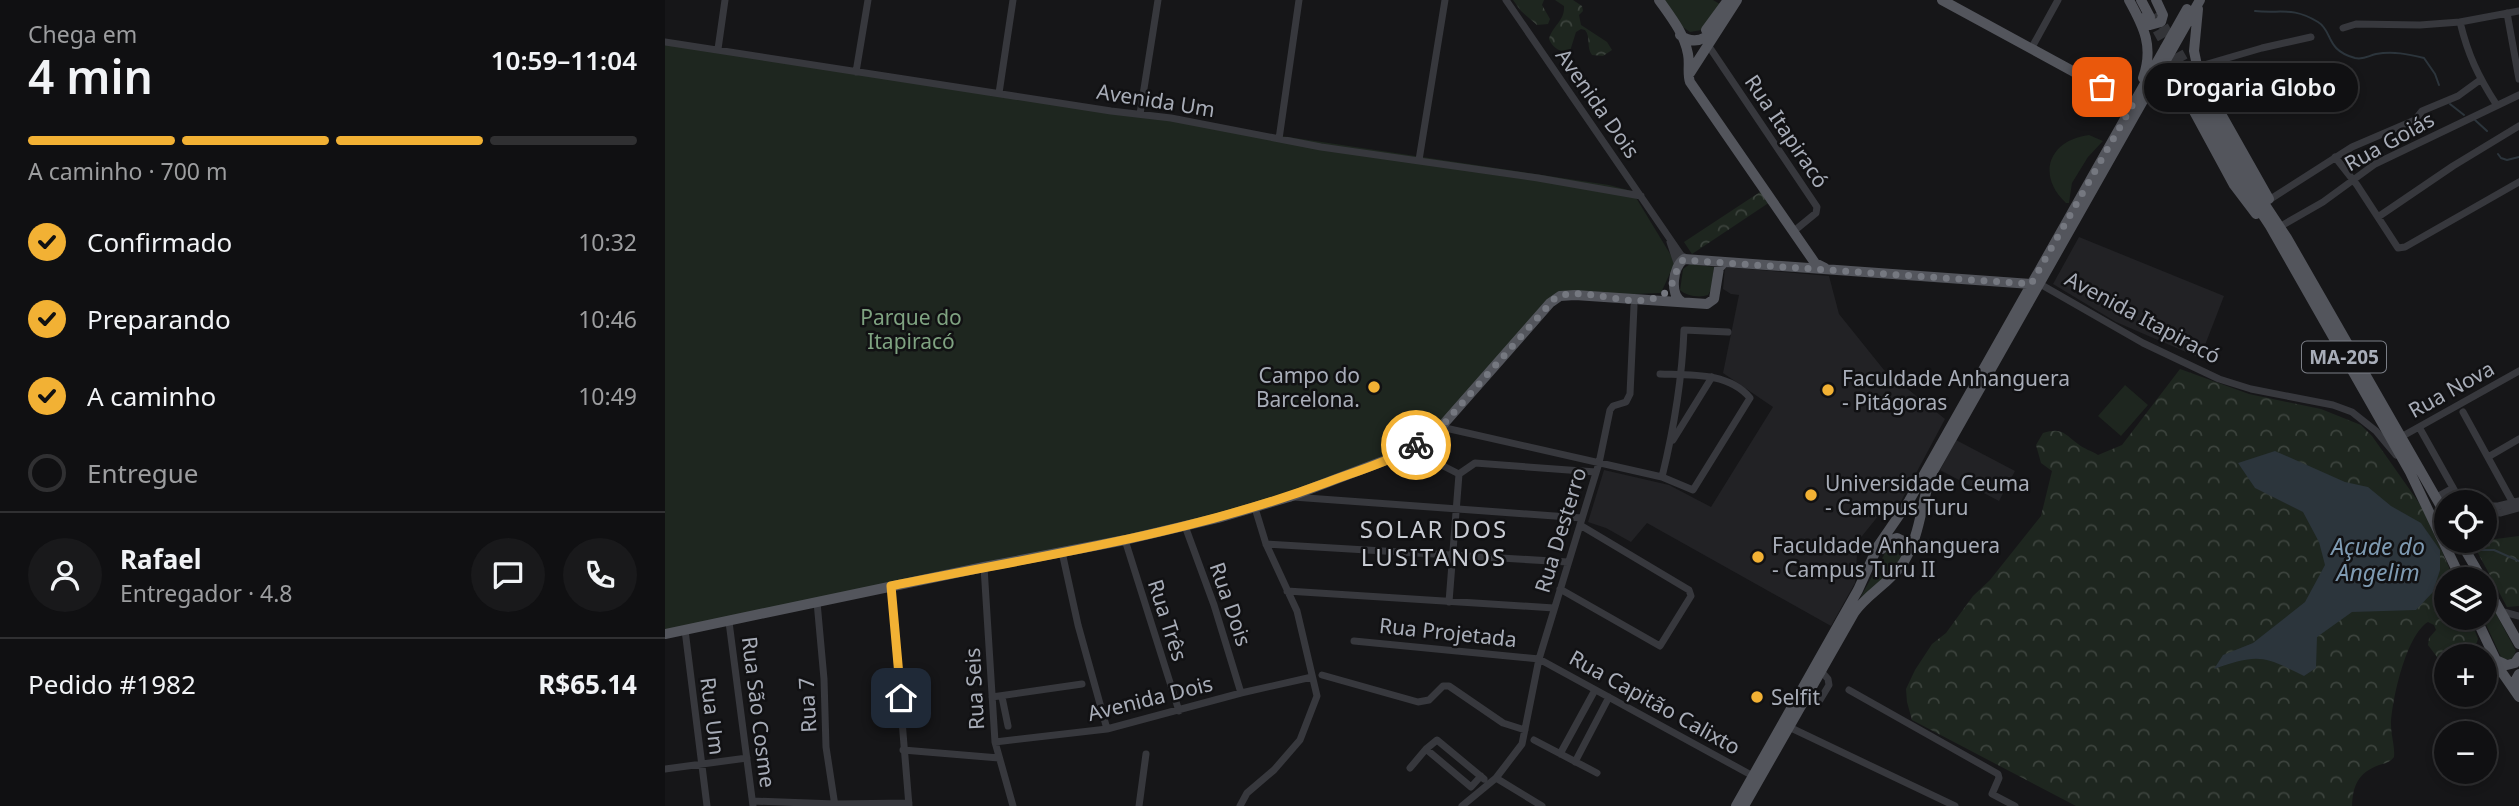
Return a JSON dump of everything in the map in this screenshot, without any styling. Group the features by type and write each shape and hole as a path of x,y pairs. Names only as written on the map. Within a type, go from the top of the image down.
{"main road":[{"path":"1654,0 1677,30 1691,41 1701,40 1714,31 1725,7 1737,0"},
{"path":"1659,0 1677,30 1688,58 1688,76 1794,231 1813,265"},
{"path":"1943,0 2133,104"},
{"path":"2129,0 2146,33 2149,53 2145,74 2133,104"},
{"path":"2141,0 2173,13 2190,4"},
{"path":"2200,0 2192,73 2269,200 2281,226 2283,239"},
{"path":"1736,806 1863,578 1878,545 1909,501 2200,0"},
{"path":"1744,806 1805,699 1824,674 1857,608 1893,575 1907,556 1931,475 2190,4"},
{"path":"1688,76 1708,45 1725,7"},
{"path":"2135,11 2146,24 2155,26 2163,17 2154,7"},
{"path":"2191,66 2245,188 2283,239 2239,193 2181,91 2176,77 2179,68 2191,66"},
{"path":"2149,90 2166,83 2181,91"},
{"name":"MA-205","path":"2283,239 2434,496"},
{"name":"MA-205","path":"2283,239 2410,472 2456,567"},
{"path":"1682,302 1674,294 1676,277 1682,260 1688,260"},
{"name":"Avenida Itapiracó","path":"1688,260 1719,264 1813,265 1829,270 2036,284"},
{"path":"665,634 1125,540 1289,497 1394,457 1441,427 1555,298 1575,295 1638,303 1707,304 1712,302 1719,264"},
{"path":"1638,303 1664,293 1676,277"},
{"path":"1863,578 1891,539 1897,538 1905,542 1908,547 1907,556"},
{"path":"2497,606 2519,644"},
{"path":"2497,658 2502,665 2513,664 2519,657"},
{"path":"2497,662 2518,696"},
{"path":"2518,696 2514,684 2519,674"}],"street":[{"path":"718,49 725,0"},
{"path":"856,72 860,35 869,0"},
{"path":"999,93 1013,0"},
{"path":"1140,114 1158,0"},
{"path":"1279,139 1299,0"},
{"path":"1419,160 1445,0"},
{"name":"Avenida Dois","path":"1506,0 1681,255 1688,260"},
{"path":"2031,49 2058,0"},
{"path":"2343,28 2356,24 2420,25 2460,22 2519,11"},
{"path":"2507,13 2519,79"},
{"path":"2460,22 2468,54 2480,80 2497,104"},
{"path":"2192,73 2262,48 2311,37"},
{"name":"Avenida Um","path":"665,42 1140,114 1279,139 1641,196"},
{"name":"Rua Itapiracó","path":"1708,45 1818,206 1816,213 1794,231"},
{"path":"2269,200 2352,147 2415,120 2422,111 2458,96 2480,80"},
{"name":"Rua Goiás","path":"2281,226 2323,202 2375,164 2519,95"},
{"path":"2378,217 2453,166 2519,126"},
{"path":"2335,157 2398,248 2405,247 2519,182"},
{"name":"Avenida Dois","path":"1663,226 1678,266"},
{"name":"Avenida Itapiracó","path":"2036,284 2133,338 2219,379 2251,389 2333,405 2352,412 2376,431 2410,472"},
{"name":"Rua Desterro","path":"1539,659 1599,463 1610,410 1613,405 1626,402 1630,394 1638,303"},
{"path":"1661,477 1682,375 1684,330 1728,332"},
{"name":"Rua Nova","path":"2401,437 2519,371"},
{"path":"1441,427 1661,477 1690,490 1695,489 1749,402 1745,393 1726,381 1712,377 1660,374"},
{"path":"1670,443 1712,377"},
{"path":"2463,412 2517,504"},
{"path":"2419,427 2453,488 2449,490"},
{"path":"2488,457 2519,439"},
{"path":"1410,449 1458,474"},
{"path":"1394,457 1433,461"},
{"path":"1458,474 1475,463 1596,472"},
{"path":"1449,602 1458,474"},
{"path":"1289,497 1456,509 1581,522 1689,590 1691,594 1660,646 1560,589"},
{"path":"2497,505 2517,504"},
{"path":"2497,513 2517,504"},
{"path":"1240,806 1247,793 1274,770 1300,740 1317,696 1299,617 1266,544 1255,508"},
{"name":"Rua Dois","path":"1185,526 1214,605 1241,693"},
{"name":"Rua Três","path":"1125,540 1179,711"},
{"path":"1266,544 1568,562"},
{"path":"1062,552 1078,625 1107,729"},
{"name":"Rua Seis","path":"984,567 995,742 1013,806"},
{"path":"753,804 909,804 891,586"},
{"path":"1287,591 1555,608"},
{"name":"Rua 7","path":"817,602 826,747 835,805"},
{"path":"2500,611 2519,616"},
{"name":"Rua São Cosme","path":"729,622 753,804"},
{"name":"Rua Um","path":"685,630 707,806"},
{"name":"Rua Projetada","path":"1354,640 1539,659"},
{"path":"1474,790 1493,781 1519,751 1539,659"},
{"name":"Rua Capitão Calixto","path":"1539,659 1753,776"},
{"path":"1824,674 1838,689 1828,688"},
{"path":"1805,699 1820,700 1830,683 1824,674"},
{"path":"1322,675 1418,702 1429,700 1443,686 1449,686 1503,723 1525,730"},
{"name":"Avenida Dois","path":"995,742 1107,729 1241,693 1313,677"},
{"path":"992,697 1082,684"},
{"path":"1560,754 1595,690"},
{"path":"1849,691 1998,774 1999,778 1991,794 2015,806"},
{"path":"1002,697 1008,726"},
{"path":"1575,762 1609,697"},
{"path":"1789,727 1955,806"},
{"path":"1410,768 1437,740 1481,776 1542,806"},
{"path":"1534,740 1597,774"},
{"path":"1426,749 1474,790"},
{"path":"903,750 999,758"},
{"path":"1139,806 1146,754"},
{"path":"665,769 747,758"},
{"path":"1462,806 1481,776"}],"shaded area":[{"path":"2079,237 2224,296 2200,358 2116,322 2053,284"},
{"path":"1725,267 1829,276 1839,314 1884,370 1945,419 1898,507 1879,515 1858,541 1855,583 1831,626 1647,523 1631,542 1606,528 1588,522 1604,470 1669,485 1711,507 1773,407 1723,373 1739,295 1723,289"},
{"path":"1956,440 2015,471 1999,501 1940,470"}],"green space":[{"path":"1513,0 1544,0 1542,5 1550,19 1548,24 1537,25"},
{"path":"1555,0 1573,0 1582,6 1583,11 1579,15 1581,25 1607,42 1612,50 1603,56 1592,55 1587,33 1581,29 1576,32 1570,51 1555,47 1549,39 1563,16 1564,6"},
{"path":"1662,0 1713,0 1720,4 1702,30 1690,32 1681,26"},
{"name":"Parque do Itapiracó","path":"665,44 1609,185 1632,191 1675,262 1661,293 1559,297 1441,427 1394,457 1186,524 665,633"},
{"path":"2089,135 2103,141 2088,157 2072,183 2069,203 2066,203 2051,181 2051,160 2064,144"},
{"path":"1763,190 1770,202 1692,254 1684,242"},
{"path":"1690,264 1714,267 1708,295 1693,296 1680,290 1683,269"},
{"path":"2180,369 2249,394 2321,409 2361,425 2372,436 2424,510 2434,533 2434,553 2443,553 2449,567 2434,567 2434,625 2428,622 2420,629 2402,669 2391,724 2394,757 2361,776 2355,786 2352,806 2076,806 1912,720 1906,689 1915,670 1932,644 1946,633 1973,596 1990,580 2041,516 2052,471 2041,463 2036,445 2043,433 2062,432 2080,446 2098,455 2122,445"},
{"path":"2125,385 2148,405 2121,436 2098,416"},
{"path":"2519,536 2519,606 2507,607 2497,588 2497,567 2485,567 2478,553 2497,553 2497,539"},
{"path":"1895,542 1903,546 1899,562 1860,598 1889,546"},
{"path":"2497,615 2516,651 2512,659 2501,657 2489,630 2497,630"},
{"path":"2436,630 2475,630 2478,639 2476,644 2434,644 2434,653 2428,645 2429,638"}],"water":[{"name":"Açude do Angelim","path":"2275,451 2345,482 2368,487 2391,506 2421,523 2434,541 2434,553 2440,553 2440,567 2434,567 2433,592 2416,610 2352,612 2317,637 2316,668 2304,676 2260,659 2214,669 2223,655 2253,643 2305,602 2325,565 2319,542 2303,512 2255,488 2238,463"}],"waterway":[{"path":"2255,11 2293,12 2309,17 2323,26 2339,50 2355,58 2388,53 2424,58 2439,85"},
{"path":"2450,104 2464,115"},
{"path":"2475,120 2487,131"},
{"path":"2498,154 2507,160 2519,157"},
{"path":"2497,551 2519,561"}],"tunnel":[{"path":"2156,13 2190,73"},
{"path":"2150,17 2182,74"}],"way so far":[{"path":"1416,445 1441,427 1555,298 1575,295 1641,300 1654,298 1671,286 1683,260 2031,284 2133,104 2102,87"}],"place":[{"name":"Drogaria Globo","path":"2102,87"},
{"name":"Campo do Barcelona.","path":"1374,387"},
{"name":"Faculdade Anhanguera - Pitágoras","path":"1828,390"},
{"name":"Universidade Ceuma - Campus Turu","path":"1811,495"},
{"name":"Faculdade Anhanguera - Campus Turu II","path":"1758,557"},
{"name":"Selfit","path":"1757,697"}],"district":[{"name":"SOLAR DOS LUSITANOS","path":"1434,542"}],"route":[{"path":"901,698 891,586 1125,540 1255,508 1394,457 1416,445"}]}
